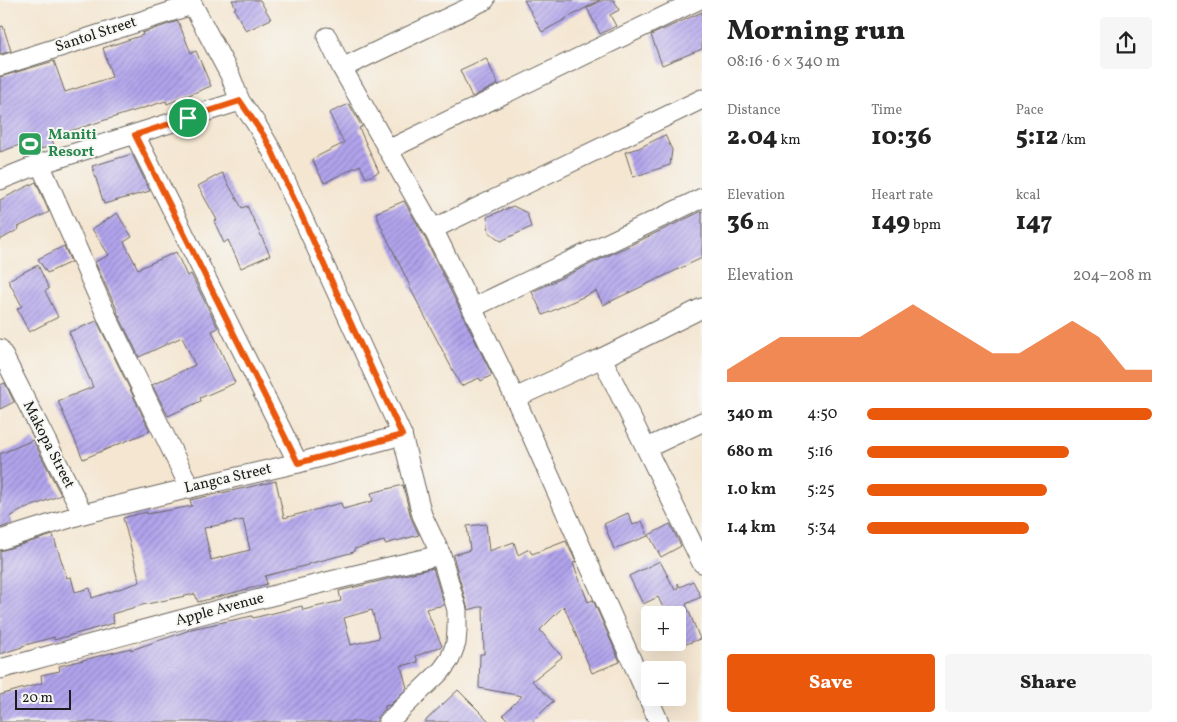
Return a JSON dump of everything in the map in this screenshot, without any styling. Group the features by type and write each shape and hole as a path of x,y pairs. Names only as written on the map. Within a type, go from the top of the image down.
{"street":[{"path":"342,68 485,0"},
{"path":"388,150 698,0"},
{"path":"191,2 230,75 240,101 272,151 402,435 422,515 441,555 457,610 456,643 450,659 442,670 388,722"},
{"name":"Santol Street","path":"0,66 191,2"},
{"path":"327,37 342,68 433,229 472,308 515,398 659,722"},
{"path":"433,229 702,99"},
{"path":"0,180 40,164 240,101"},
{"path":"135,135 298,463"},
{"path":"40,164 108,319 190,488"},
{"path":"472,308 702,198"},
{"path":"515,398 602,358 702,308"},
{"name":"Makopa Street","path":"0,349 84,514"},
{"path":"602,358 702,563"},
{"path":"647,448 702,422"},
{"name":"Langca Street","path":"0,540 84,514 298,463 402,435"},
{"name":"Apple Avenue","path":"0,669 268,597 441,555"}],"building":[{"path":"232,0 260,0 271,19 246,31 234,9 236,8"},
{"path":"524,0 600,0 542,32"},
{"path":"603,0 614,0 619,10 610,15 616,26 600,34 587,8"},
{"path":"702,12 702,49 662,65 651,35"},
{"path":"178,21 191,53 196,51 211,86 167,104 166,101 51,137 54,145 28,153 25,143 0,152 0,77 54,61 65,92 112,77 103,48"},
{"path":"3,26 11,51 0,54 0,27"},
{"path":"486,58 498,84 472,97 460,70"},
{"path":"349,104 362,127 359,128 379,172 366,178 360,165 324,183 312,159 344,143 329,113"},
{"path":"665,135 672,150 670,165 633,177 625,152 639,148"},
{"path":"132,154 150,191 104,204 92,166"},
{"path":"222,173 242,208 247,206 270,255 241,268 228,240 224,243 214,221 217,220 198,186"},
{"path":"36,182 49,212 18,227 19,229 0,240 0,200"},
{"path":"404,201 423,234 492,375 481,381 479,378 461,386 409,286 381,226 376,213"},
{"path":"513,206 527,213 531,227 501,241 489,232 487,217"},
{"path":"702,211 702,258 603,305 596,291 543,315 532,292"},
{"path":"117,213 132,237 124,242 138,269 176,252 187,276 191,274 218,328 212,331 235,383 200,398 201,401 168,416 152,385 195,365 182,337 139,357 95,262 109,255 92,229"},
{"path":"64,246 71,262 47,273 38,259"},
{"path":"38,265 49,289 45,291 58,317 29,332 17,309 22,306 8,280"},
{"path":"97,321 150,431 83,459 58,401 93,387 69,332"},
{"path":"5,383 14,402 0,409 0,385"},
{"path":"33,440 61,495 22,510 10,517 12,524 0,528 0,454"},
{"path":"276,481 284,518 341,503 343,509 373,501 371,493 403,485 411,518 419,535 385,544 384,541 354,549 354,552 265,576 267,584 198,602 195,594 142,605 112,614 114,623 54,640 54,637 0,654 0,551 53,535 67,578 71,577 75,592 90,588 92,598 140,582 123,518 146,512 147,514 192,506 190,500","holes":["243,520 250,550 211,560 204,528"]},
{"path":"628,513 633,525 642,521 648,536 614,549 604,524"},
{"path":"486,524 489,551 514,542 518,555 529,549 532,554 566,541 576,562 573,563 588,602 593,600 620,662 592,673 564,606 540,630 562,657 532,681 554,702 532,722 510,722 503,715 522,696 479,688 480,654 484,654 483,606 468,610 453,555 470,550 467,526"},
{"path":"670,524 681,546 661,557 649,535"},
{"path":"660,561 675,590 678,588 678,583 680,587 693,581 701,597 686,604 700,639 686,644 686,606 662,606 658,597 643,604 629,576"},
{"path":"433,568 444,605 426,609 442,646 416,656 418,662 401,666 407,688 390,705 385,706 385,709 377,718 377,722 0,722 0,695 42,683 41,675 60,671 59,666 131,648 131,650 191,629 252,616 253,618 302,606 303,610 341,601 339,591","holes":["372,610 379,638 351,645 344,618"]},
{"path":"458,690 490,722 424,722"}],"place":[{"name":"Maniti Resort","path":"30,144"}],"route":[{"path":"240,101 255,122 272,151 402,435 298,463 135,135 188,118 240,101"}]}
